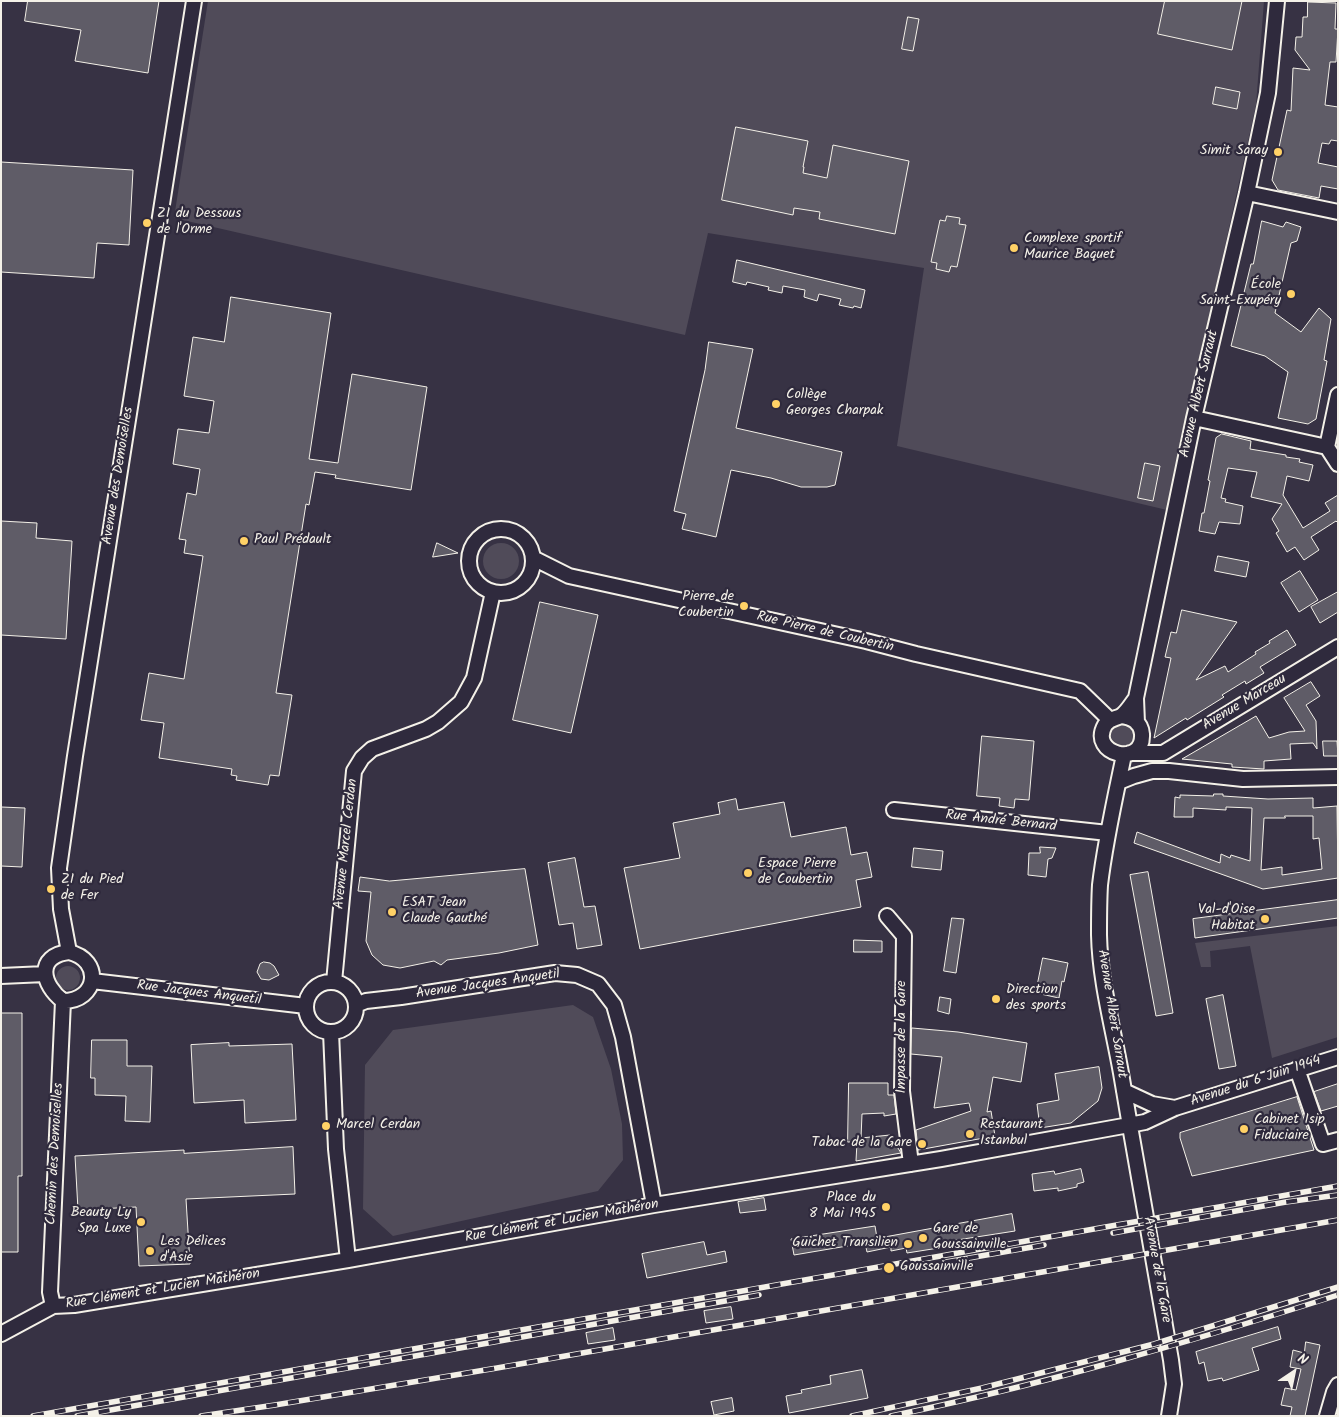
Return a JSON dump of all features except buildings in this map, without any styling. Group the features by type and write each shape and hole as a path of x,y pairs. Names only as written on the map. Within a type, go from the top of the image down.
{"street":[{"name":"Avenue des Demoiselles","path":"69,952 61,909 59,868 194,1"},
{"name":"Avenue Albert Sarraut","path":"1142,740 1141,728 1138,723 1136,698 1194,418 1247,193 1268,93 1277,1"},
{"path":"1247,193 1338,212"},
{"path":"1327,447 1338,395"},
{"path":"1194,418 1327,447 1338,464"},
{"path":"497,529 517,533 525,540 533,558 533,568 529,578 514,591 504,593 493,592 484,588 472,574 469,564 473,546 479,538 487,532 497,529"},
{"name":"Rue Pierre de Coubertin","path":"533,558 569,576 866,641 1080,691 1115,718"},
{"name":"Avenue Marcel Cerdan","path":"334,982 354,771 362,758 372,749 426,729 438,722 460,702 474,678 493,592"},
{"name":"Avenue Marceau","path":"1157,754 1338,647"},
{"name":"Avenue Albert Sarraut","path":"1129,1125 1105,991 1099,937 1100,886 1108,833 1127,754 1112,752 1104,743 1103,731 1136,698"},
{"path":"1115,718 1133,719 1138,723"},
{"path":"1127,754 1136,750 1142,740 1157,754 1170,771"},
{"path":"1127,754 1157,754"},
{"path":"1119,782 1152,771 1170,771 1243,779 1338,777"},
{"name":"Rue André Bernard","path":"894,810 1108,833"},
{"name":"Impasse de la Gare","path":"887,916 904,936 902,1091 912,1164"},
{"path":"69,952 84,958 89,964 92,972 92,981 85,994 78,999 63,1000 51,989 45,974 45,966 56,955 69,952"},
{"name":"Avenue Jacques Anquetil","path":"356,1005 366,1001 555,973 578,975 598,984 614,1005 623,1037 654,1206"},
{"path":"1,976 45,974"},
{"name":"Rue Jacques Anquetil","path":"92,981 306,1006"},
{"path":"325,982 342,984 354,997 356,1005 352,1021 346,1027 331,1032 323,1031 310,1022 306,1006 307,998 312,991 325,982"},
{"name":"Chemin des Demoiselles","path":"53,1306 50,1292 63,1000"},
{"path":"331,1032 336,1149 348,1260"},
{"name":"Avenue du 6 Juin 1944","path":"1129,1125 1146,1122 1175,1108 1338,1057"},
{"path":"1297,1069 1323,1144 1338,1140"},
{"name":"Avenue du 6 Juin 1944","path":"1124,1092 1152,1104 1175,1108"},
{"name":"Rue Clément et Lucien Mathéron","path":"1,1334 53,1306 74,1305 348,1260 1129,1125"},
{"name":"Avenue de la Gare","path":"1129,1125 1137,1160 1171,1360 1174,1384 1170,1416"},
{"path":"1327,1416 1338,1385"}],"shaded area":[{"name":"Complexe sportif Maurice Baquet","path":"208,1 1264,1 1256,105 1167,510 897,446 924,268 708,233 685,335 174,218"},
{"path":"501,543 508,544 514,548 518,554 518,568 514,574 508,578 501,579 494,578 488,574 484,568 483,561 484,554 488,548 494,544"},
{"path":"1122,723 1130,727 1134,735 1130,743 1122,747 1114,743 1110,735 1114,727"},
{"path":"1338,926 1338,1037 1272,1058 1250,946 1210,951 1211,967 1201,967 1195,943"},
{"path":"68,966 77,969 80,978 77,987 68,990 59,987 56,978 59,969"},
{"path":"573,1005 593,1017 611,1069 622,1124 623,1160 598,1191 393,1236 363,1209 365,1065 393,1030"}],"railway":[{"path":"33,1416 1338,1186"},
{"path":"1113,1233 1286,1202 1338,1195"},
{"path":"201,1416 497,1368 1338,1220"},
{"path":"946,1262 1044,1245"},
{"path":"852,1416 982,1388 1154,1344 1338,1287"},
{"path":"77,1416 759,1295"},
{"path":"891,1416 1004,1391 1116,1362 1338,1295"}],"place":[{"name":"Simit Saray","path":"1278,152"},
{"name":"ZI du Dessous de l'Orme","path":"147,223"},
{"name":"Complexe sportif Maurice Baquet","path":"1014,248"},
{"name":"École Saint-Exupéry","path":"1291,294"},
{"name":"Collège Georges Charpak","path":"776,404"},
{"name":"Paul Prédault","path":"244,541"},
{"name":"Pierre de Coubertin","path":"744,606"},
{"name":"Espace Pierre de Coubertin","path":"748,873"},
{"name":"ZI du Pied de Fer","path":"51,889"},
{"name":"ESAT Jean Claude Gauthé","path":"392,912"},
{"name":"Val-d'Oise Habitat","path":"1265,919"},
{"name":"Direction des sports","path":"996,999"},
{"name":"Marcel Cerdan","path":"326,1126"},
{"name":"Cabinet Isip Fiduciaire","path":"1244,1129"},
{"name":"Restaurant Istanbul","path":"970,1134"},
{"name":"Tabac de la Gare","path":"922,1144"},
{"name":"Place du 8 Mai 1945","path":"886,1207"},
{"name":"Beauty Ly Spa Luxe","path":"141,1222"},
{"name":"Gare de Goussainville","path":"923,1238"},
{"name":"Guichet Transilien","path":"908,1244"},
{"name":"Les Délices d'Asie","path":"150,1251"},
{"name":"Goussainville","path":"889,1268"}]}
